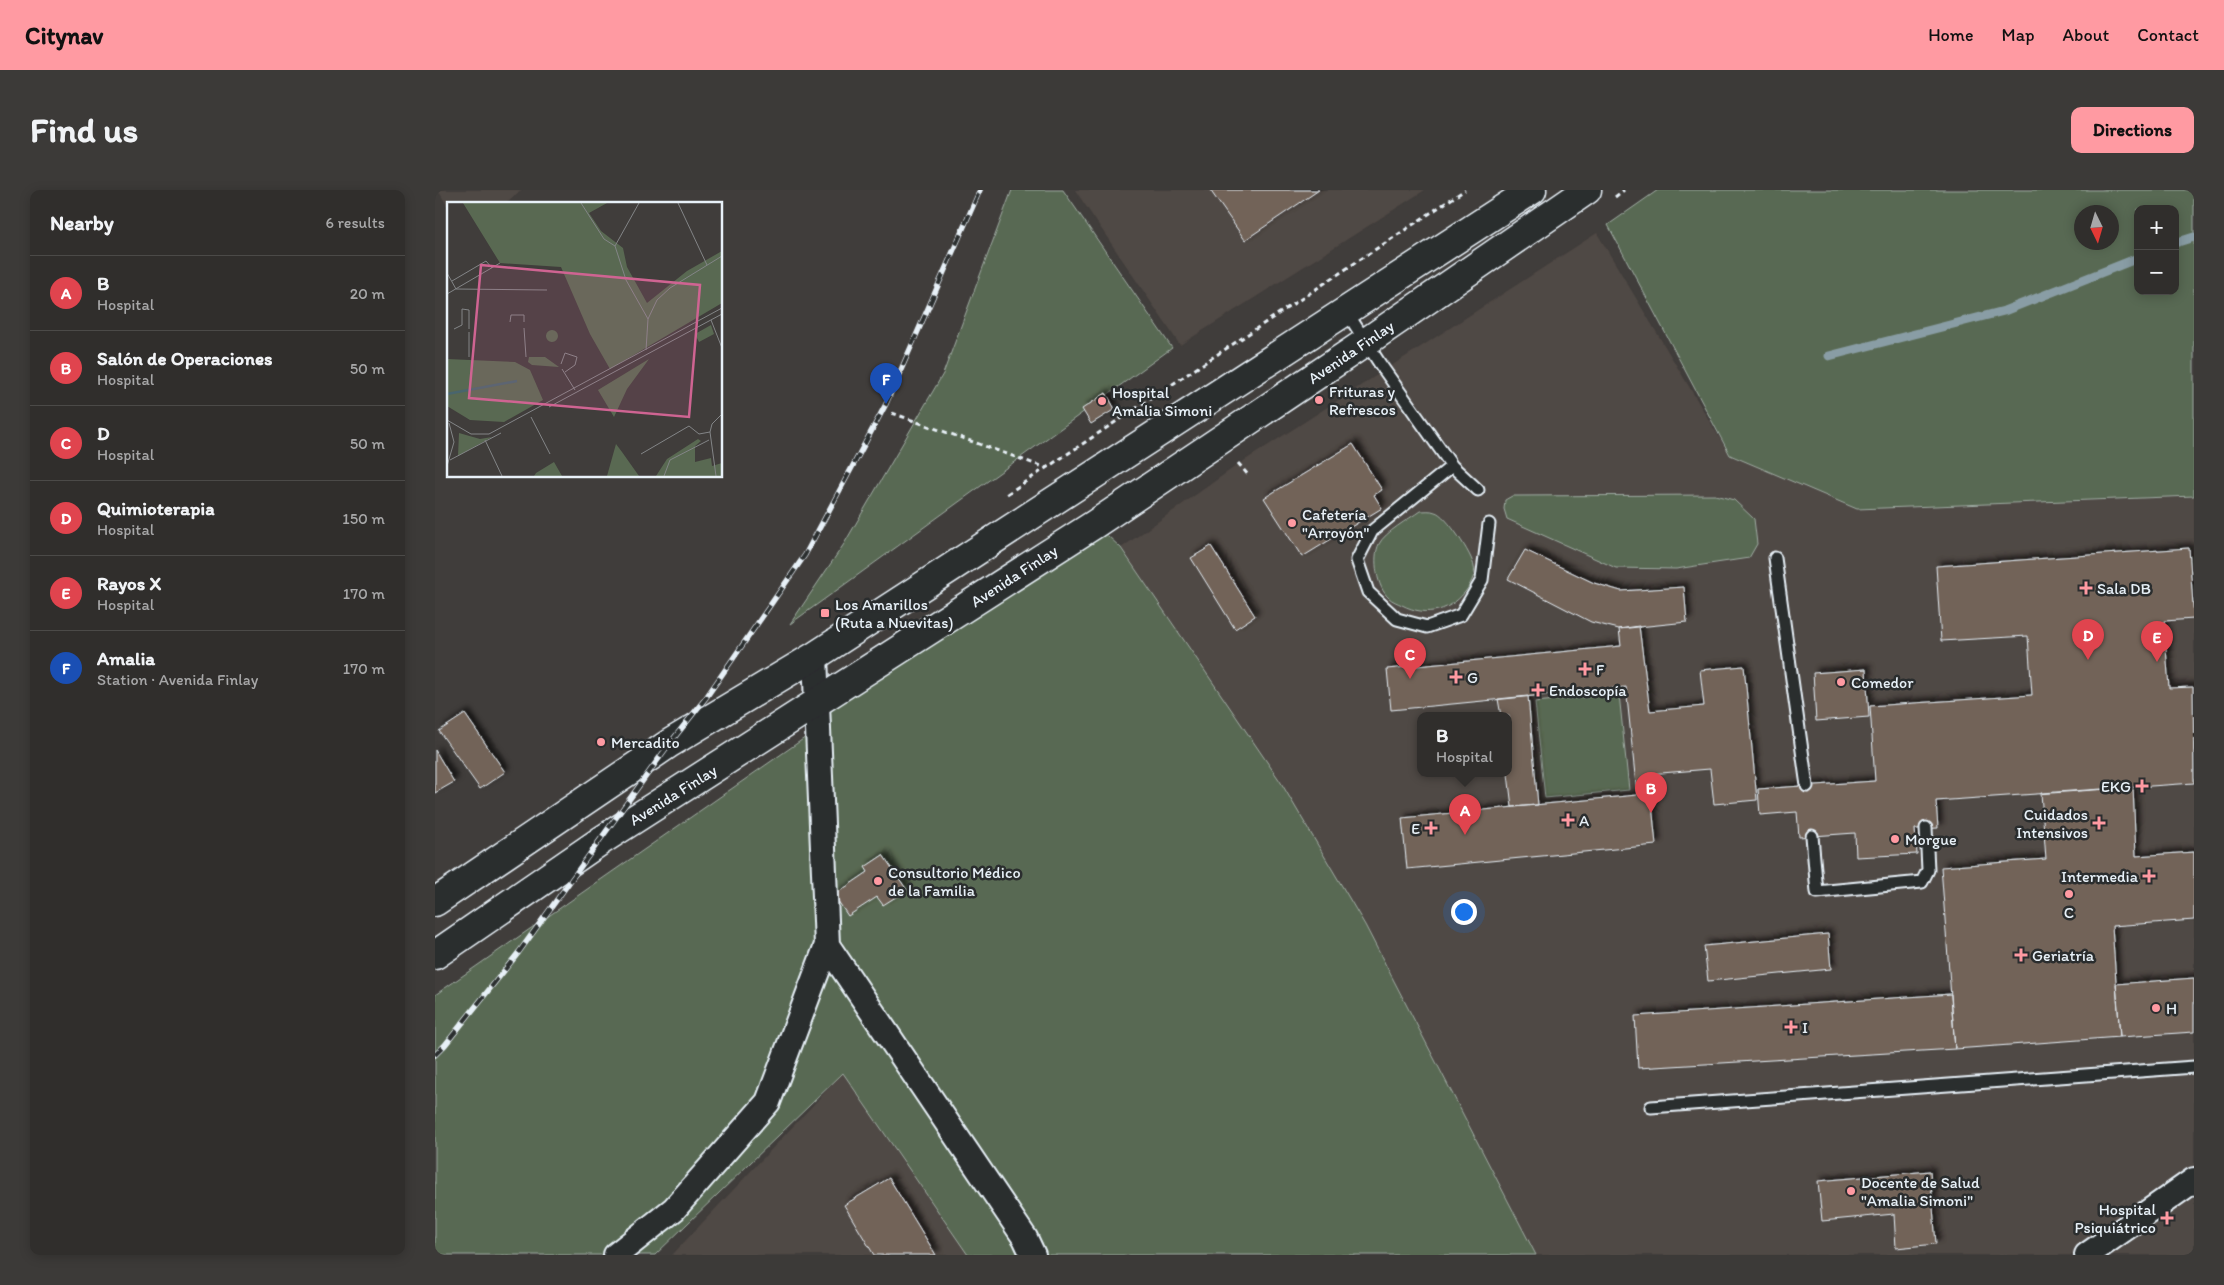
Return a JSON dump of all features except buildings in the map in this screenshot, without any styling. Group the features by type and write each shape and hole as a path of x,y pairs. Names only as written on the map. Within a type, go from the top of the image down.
{"highway":[{"path":"435,902 671,743 815,656 1532,190"},
{"name":"Avenida Finlay","path":"435,955 602,840 1095,524 1366,342 1587,190"}],"street":[{"path":"616,1255 674,1209 768,1102 827,945 815,656"},
{"path":"827,945 1025,1238 1033,1255"},
{"path":"2099,1252 2194,1180"}],"lane":[{"path":"1345,310 1452,466 1478,490"},
{"path":"1452,466 1372,531 1357,560 1368,592 1397,619 1427,627 1461,615 1482,580 1489,524"},
{"path":"1775,558 1807,786"},
{"path":"1812,836 1817,892 1922,882 1928,870 1926,828"},
{"path":"1651,1107 2194,1067"}],"path":[{"path":"892,413 1046,468"}],"shaded area":[{"path":"438,190 522,190 507,202 447,202 447,206"},
{"path":"1075,190 1425,190 1180,345"},
{"path":"1597,233 1730,455 1857,509 2194,496 2194,1255 1536,1255 1365,925 1235,718 1121,548 1236,466"},
{"path":"843,1073 968,1255 672,1255 673,1254"}],"green space":[{"path":"1012,190 1063,190 1172,348 790,624 844,544 943,374"},
{"path":"1658,190 2194,190 2194,496 1857,509 1730,455 1608,225"},
{"path":"1715,495 1734,500 1754,519 1757,544 1749,558 1676,569 1616,568 1507,519 1504,509 1505,500 1512,496"},
{"path":"1420,511 1433,511 1440,514 1446,520 1464,545 1474,570 1474,575 1468,588 1462,596 1447,607 1438,610 1421,611 1395,602 1389,598 1381,587 1377,572 1377,550 1382,539"},
{"path":"1095,524 1121,548 1280,781 1365,925 1536,1255 968,1255 843,1073 655,1255 435,1255 435,995 819,728 817,703"},
{"path":"1619,694 1629,790 1545,798 1535,702"}],"waterway":[{"path":"2179,242 2194,237"},
{"path":"1829,356 2004,311 2134,260"}],"railway":[{"path":"435,1055 519,952 670,743 705,699 805,555 886,404 980,190"}],"place":[{"name":"Frituras y Refrescos","path":"1319,400"},
{"name":"Hospital Amalia Simoni","path":"1102,401"},
{"name":"Amalia","path":"886,404"},
{"name":"Cafetería \"Arroyón\"","path":"1292,523"},
{"name":"Sala DB","path":"2086,588"},
{"name":"Los Amarillos (Ruta a Nuevitas)","path":"825,613"},
{"name":"Quimioterapia","path":"2088,660"},
{"name":"Rayos X","path":"2157,662"},
{"name":"F","path":"1585,669"},
{"name":"G","path":"1456,677"},
{"name":"D","path":"1410,679"},
{"name":"Comedor","path":"1841,682"},
{"name":"Endoscopía","path":"1538,690"},
{"name":"Mercadito","path":"601,742"},
{"name":"EKG","path":"2142,786"},
{"name":"Salón de Operaciones","path":"1651,813"},
{"name":"A","path":"1568,820"},
{"name":"Cuidados Intensivos","path":"2099,823"},
{"name":"E","path":"1431,828"},
{"name":"B","path":"1465,835"},
{"name":"Morgue","path":"1895,839"},
{"name":"Intermedia","path":"2149,876"},
{"name":"Consultorio Médico de la Familia","path":"878,881"},
{"name":"C","path":"2069,894"},
{"name":"Geriatría","path":"2021,955"},
{"name":"H","path":"2156,1008"},
{"name":"I","path":"1791,1027"},
{"name":"Docente de Salud \"Amalia Simoni\"","path":"1851,1191"},
{"name":"Hospital Psiquiátrico","path":"2167,1218"}]}
